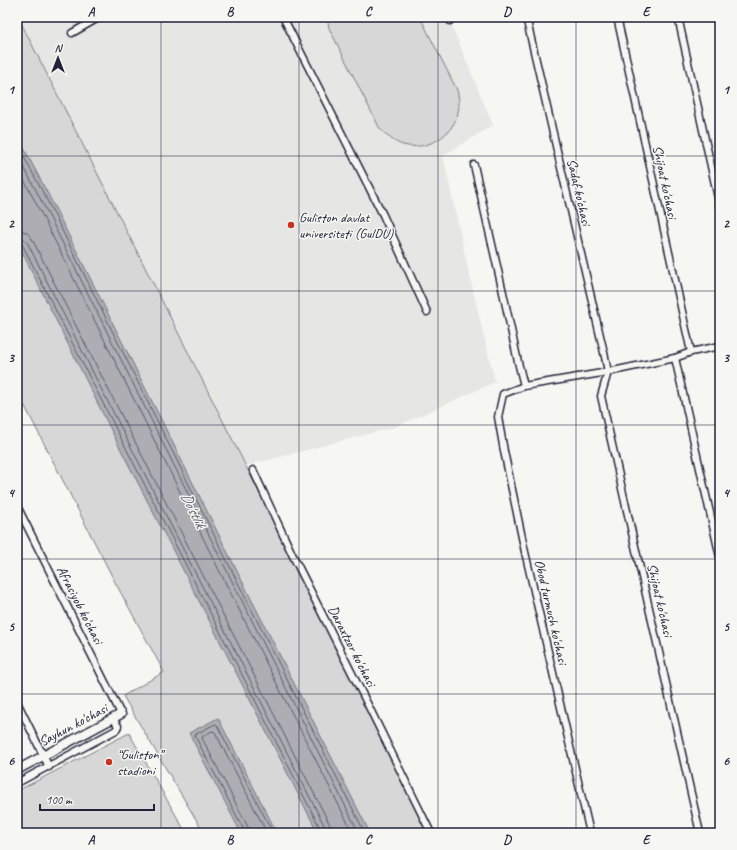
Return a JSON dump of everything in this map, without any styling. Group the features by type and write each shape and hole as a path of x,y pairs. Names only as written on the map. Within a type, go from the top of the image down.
{"street":[{"path":"72,33 100,17"},
{"path":"283,17 383,215 427,312"},
{"name":"Sadaf ko'chasi","path":"526,17 608,372"},
{"name":"Shijoat ko'chasi","path":"617,17 691,352"},
{"path":"678,17 720,207"},
{"path":"474,164 524,386 608,372 675,358 691,352 720,346"},
{"path":"675,358 720,556"},
{"name":"Shijoat ko'chasi","path":"608,372 601,396 700,833"},
{"name":"Obod turmush ko'chasi","path":"524,386 503,394 498,418 525,552 590,833"},
{"name":"Daraxtzor ko'chasi","path":"253,470 293,556 431,833"},
{"name":"Afrasiyob ko'chasi","path":"17,506 117,716"},
{"path":"17,702 49,766"},
{"path":"17,784 116,730 118,726 117,716"},
{"name":"Sayhun ko'chasi","path":"17,770 117,716"}],"shaded area":[{"path":"17,17 432,833 204,833 123,696 164,672 116,584 17,391"},
{"name":"Guliston davlat universiteti (GulDU)","path":"18,17 448,17 493,125 443,156 495,382 395,427 245,466"},
{"path":"327,17 420,17 457,90 459,100 458,113 449,131 433,142 413,146 403,145 396,142 380,129 329,28"},
{"name":"“Guliston” stadioni","path":"129,733 186,833 17,833 17,791"}],"water":[{"name":"Do'stlik","path":"17,135 370,833 318,833 121,450 17,242"},
{"path":"218,718 277,833 241,833 189,733"}],"place":[{"name":"Guliston davlat universiteti (GulDU)","path":"291,225"},
{"name":"“Guliston” stadioni","path":"109,762"}]}
